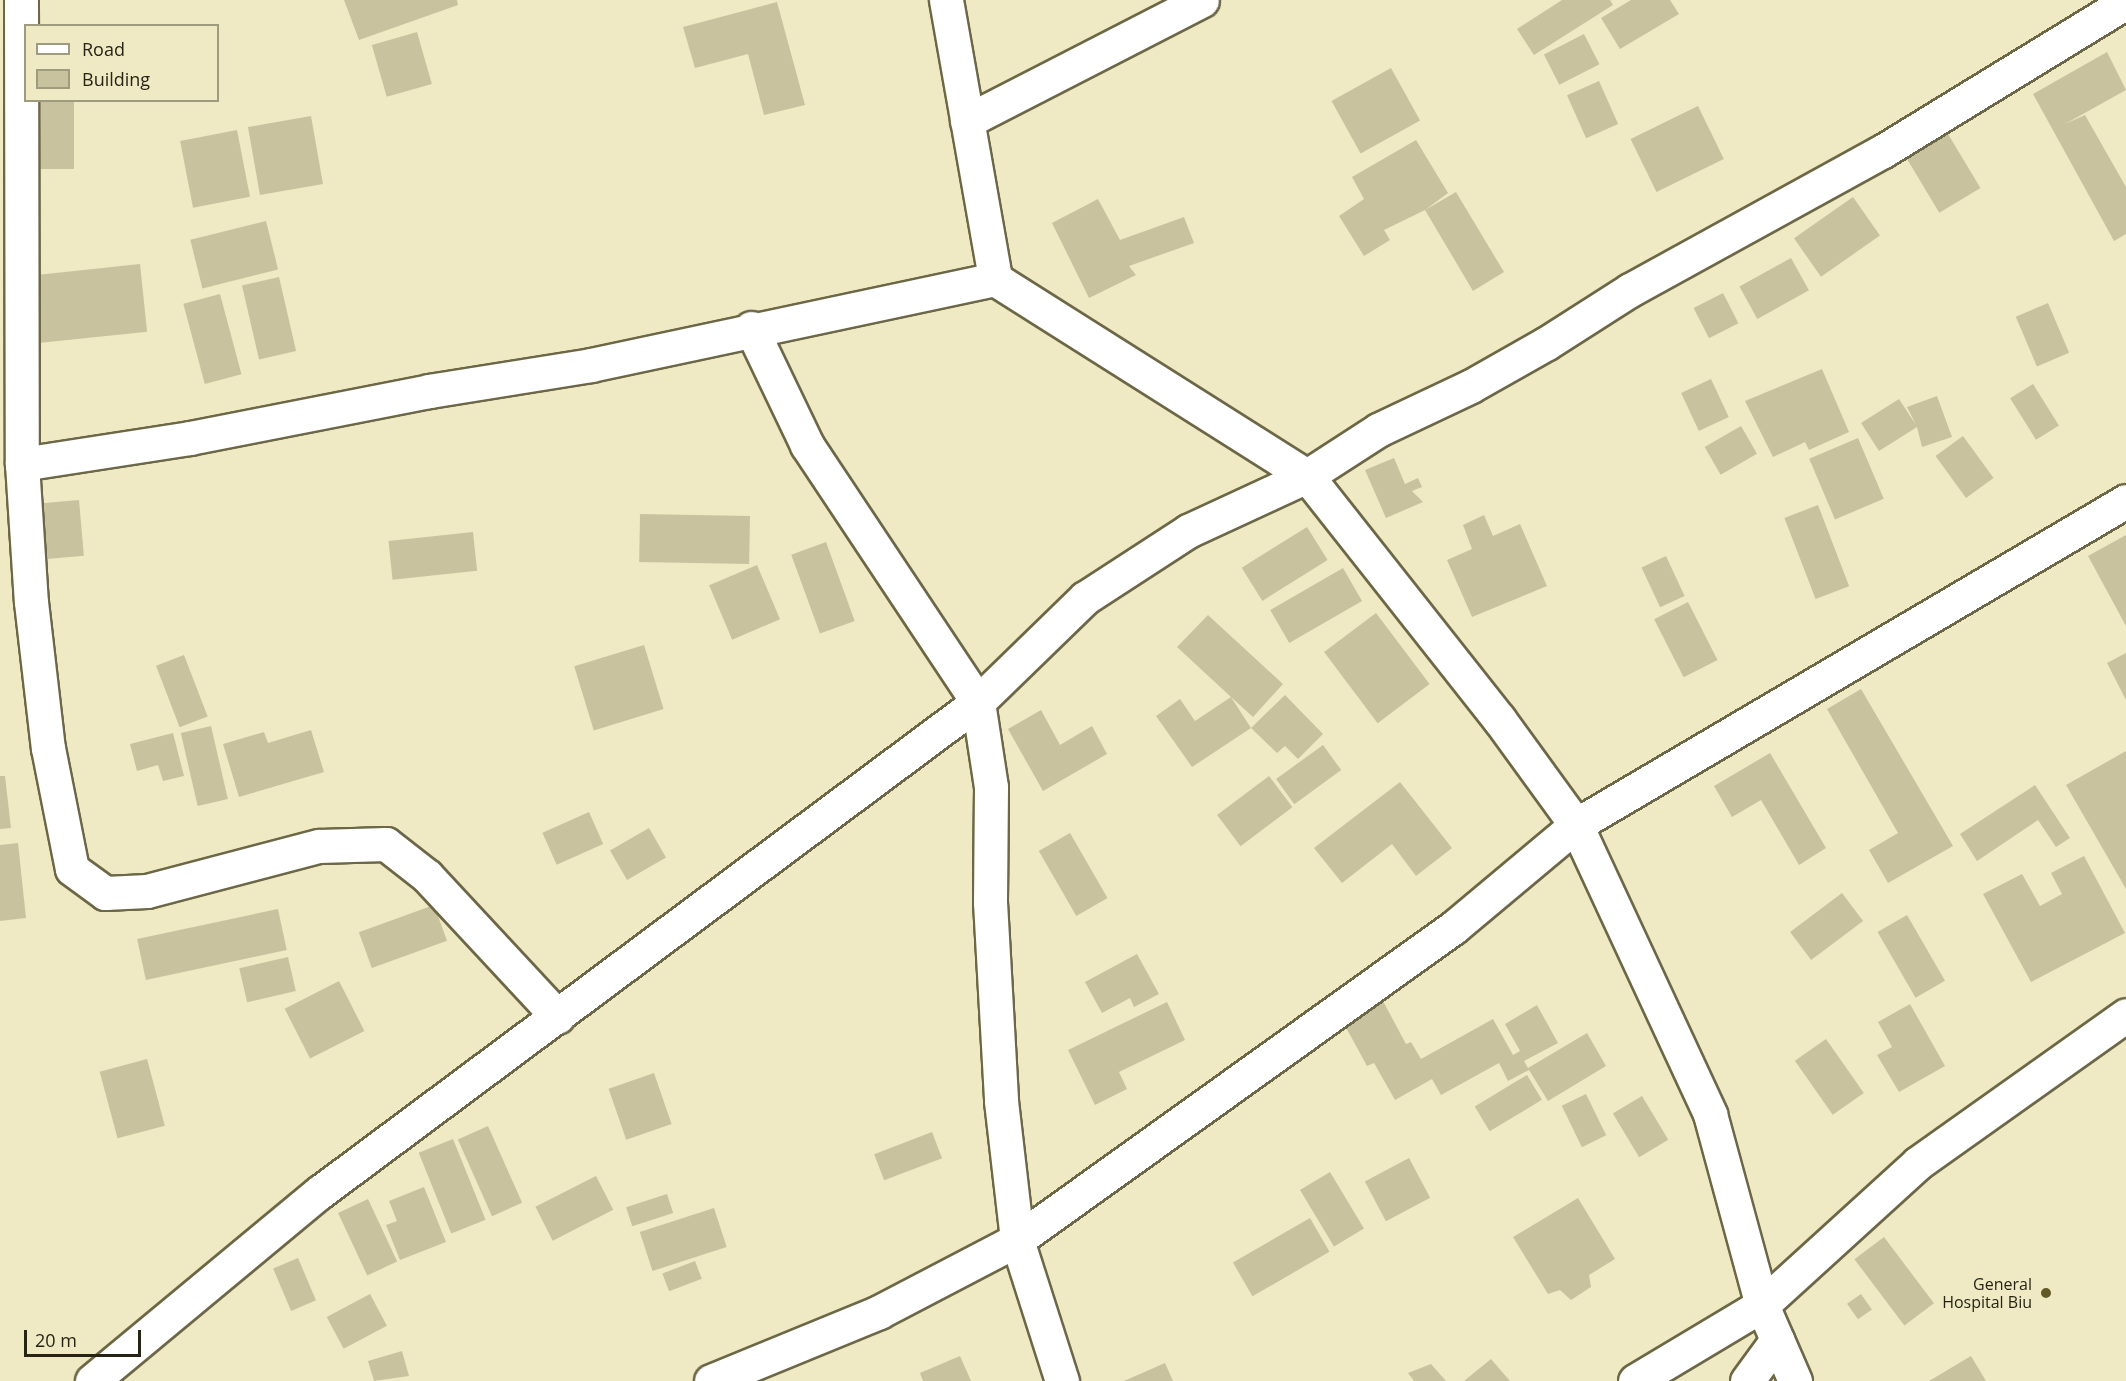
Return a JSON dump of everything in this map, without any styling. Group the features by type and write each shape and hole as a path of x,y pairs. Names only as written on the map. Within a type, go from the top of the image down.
{"street":[{"path":"21,0 22,464 31,602 48,748 72,868 105,892 147,891 319,846 386,844 427,876 558,1017"},
{"path":"946,0 995,279"},
{"path":"967,121 1202,0"},
{"path":"92,1381 320,1192 978,702 1085,598 1188,531 1307,476 1378,430 1471,386 1630,290 1882,151 2126,2"},
{"path":"22,464 190,438 429,391 591,365 751,328 995,279 1307,476 1499,719 1576,825 1710,1114 1762,1305 1795,1381"},
{"path":"751,328 807,445 978,702 991,787 990,902 1001,1101 1017,1240 1062,1381"},
{"path":"711,1381 879,1312 1017,1240 1454,927 1576,825 2126,501"},
{"path":"1635,1381 1762,1305 1918,1163 2126,1015"},
{"path":"1748,1381 1777,1340"}],"building":[{"path":"344,0 457,0 458,5 359,40"},
{"path":"1562,0 1610,0 1613,5 1534,55 1517,29"},
{"path":"1631,0 1670,0 1679,14 1620,49 1601,18"},
{"path":"777,2 805,105 764,115 748,54 695,68 683,27"},
{"path":"417,32 432,84 387,97 372,45"},
{"path":"1584,34 1599,64 1559,85 1544,54"},
{"path":"2107,52 2126,90 2065,124 2085,115 2126,187 2126,234 2114,241 2033,94"},
{"path":"1391,68 1420,120 1361,153 1332,101"},
{"path":"1599,81 1618,124 1586,138 1567,95"},
{"path":"37,102 74,102 74,169 37,169"},
{"path":"1698,106 1724,159 1656,192 1631,139"},
{"path":"311,116 323,184 260,195 248,127"},
{"path":"237,130 250,197 193,208 180,141"},
{"path":"1948,134 1980,188 1939,213 1907,159"},
{"path":"1416,140 1448,193 1425,210 1384,230 1390,240 1364,256 1339,216 1364,199 1352,177"},
{"path":"1456,192 1504,272 1473,291 1425,210"},
{"path":"1853,197 1880,236 1821,277 1794,238"},
{"path":"1098,199 1120,240 1184,217 1194,243 1129,266 1136,275 1089,298 1052,223"},
{"path":"266,221 278,270 202,288 190,240"},
{"path":"1791,258 1809,290 1757,319 1739,287"},
{"path":"140,264 147,332 39,343 32,275"},
{"path":"279,277 296,351 259,360 242,286"},
{"path":"1723,293 1738,323 1709,338 1694,308"},
{"path":"220,294 241,374 205,384 183,304"},
{"path":"2048,303 2069,353 2037,366 2016,317"},
{"path":"1822,369 1849,432 1809,450 1805,442 1773,457 1745,401"},
{"path":"1711,379 1729,417 1699,431 1681,393"},
{"path":"2033,384 2059,426 2036,440 2010,398"},
{"path":"1937,396 1952,437 1922,447 1917,427 1879,451 1861,423 1899,399 1916,425 1907,407"},
{"path":"1741,426 1757,454 1721,475 1705,447"},
{"path":"1963,436 1994,478 1966,498 1935,456"},
{"path":"1858,438 1884,499 1835,519 1809,459"},
{"path":"1394,458 1405,484 1418,478 1422,487 1412,491 1423,502 1386,518 1365,470"},
{"path":"79,500 84,556 41,560 36,504"},
{"path":"1818,505 1849,586 1816,599 1784,518"},
{"path":"640,514 750,516 749,564 639,562"},
{"path":"1484,515 1493,536 1520,524 1547,586 1472,617 1447,560 1472,549 1463,525"},
{"path":"1307,527 1328,560 1262,601 1242,568"},
{"path":"473,532 477,571 393,580 388,541"},
{"path":"2126,535 2126,626 2088,556"},
{"path":"826,542 855,621 820,634 791,555"},
{"path":"1666,556 1685,596 1660,607 1642,567"},
{"path":"757,565 780,619 732,640 709,585"},
{"path":"1343,568 1362,601 1289,643 1270,610"},
{"path":"1688,602 1718,660 1684,677 1654,619"},
{"path":"1376,613 1430,684 1378,723 1324,652"},
{"path":"1208,615 1283,684 1253,717 1177,647"},
{"path":"644,645 664,709 594,730 574,666"},
{"path":"2126,653 2126,700 2107,663"},
{"path":"184,655 208,717 180,727 156,666"},
{"path":"1861,689 1953,846 1888,883 1869,850 1898,833 1827,709"},
{"path":"1285,695 1323,734 1298,759 1285,746 1277,753 1251,728"},
{"path":"1231,697 1251,728 1192,767 1156,716 1180,699 1195,721"},
{"path":"1041,710 1060,745 1092,726 1107,754 1043,791 1008,729"},
{"path":"211,726 228,799 198,806 181,733"},
{"path":"311,730 324,772 239,797 223,744 264,732 268,743"},
{"path":"173,733 184,776 163,781 158,765 137,771 130,744"},
{"path":"1323,745 1341,770 1294,804 1276,779"},
{"path":"2126,751 2126,889 2066,785"},
{"path":"1770,753 1826,848 1799,865 1761,800 1732,817 1714,786"},
{"path":"0,776 5,776 11,828 0,829"},
{"path":"1269,776 1292,807 1241,846 1217,815"},
{"path":"1400,782 1452,848 1416,876 1392,844 1342,883 1314,848"},
{"path":"2035,785 2070,838 2056,847 2038,820 1977,861 1960,834"},
{"path":"589,812 603,844 557,865 542,833"},
{"path":"649,828 666,857 627,880 610,850"},
{"path":"1070,833 1108,898 1076,916 1039,851"},
{"path":"18,843 26,918 0,921 0,845"},
{"path":"2084,856 2125,933 2031,982 1983,894 2022,874 2040,906 2062,894 2051,873"},
{"path":"1842,893 1863,921 1811,960 1790,932"},
{"path":"434,905 447,941 372,968 359,932"},
{"path":"278,909 287,950 146,980 137,939"},
{"path":"1907,915 1945,981 1916,998 1878,932"},
{"path":"1137,954 1159,994 1134,1007 1130,998 1102,1013 1085,982"},
{"path":"288,957 296,991 247,1002 239,968"},
{"path":"339,981 364,1031 310,1059 285,1009"},
{"path":"1383,1001 1406,1044 1411,1042 1421,1059 1493,1019 1513,1055 1520,1051 1505,1024 1537,1005 1558,1043 1524,1061 1528,1068 1587,1033 1606,1066 1548,1101 1529,1070 1508,1081 1499,1063 1441,1095 1432,1079 1395,1100 1374,1063 1367,1066 1343,1022"},
{"path":"1167,1002 1185,1040 1119,1072 1127,1089 1095,1105 1068,1050"},
{"path":"1910,1004 1945,1066 1899,1092 1877,1055 1892,1047 1878,1022"},
{"path":"1826,1039 1864,1093 1833,1115 1795,1061"},
{"path":"147,1059 165,1126 118,1138 100,1072"},
{"path":"654,1073 672,1124 626,1140 609,1089"},
{"path":"1527,1075 1542,1100 1490,1131 1475,1106"},
{"path":"1586,1094 1606,1135 1582,1147 1562,1106"},
{"path":"1642,1096 1668,1140 1639,1157 1613,1114"},
{"path":"488,1126 522,1203 492,1216 458,1139"},
{"path":"932,1132 942,1158 884,1180 874,1154"},
{"path":"453,1139 486,1220 451,1234 419,1153"},
{"path":"1409,1158 1430,1198 1386,1221 1365,1181"},
{"path":"1330,1172 1364,1229 1334,1247 1300,1190"},
{"path":"596,1176 613,1210 553,1241 535,1207"},
{"path":"424,1187 446,1242 400,1260 386,1225 397,1221 389,1201"},
{"path":"667,1194 673,1213 632,1226 626,1207"},
{"path":"1578,1198 1615,1259 1589,1275 1591,1287 1571,1300 1560,1290 1548,1294 1513,1237"},
{"path":"368,1199 397,1262 367,1275 338,1213"},
{"path":"714,1208 727,1247 652,1271 640,1232"},
{"path":"1310,1218 1330,1252 1252,1296 1233,1262"},
{"path":"1884,1237 1934,1303 1904,1326 1854,1259"},
{"path":"298,1258 316,1300 291,1311 273,1269"},
{"path":"695,1261 702,1279 669,1291 662,1274"},
{"path":"370,1294 387,1326 344,1349 327,1317"},
{"path":"1861,1294 1872,1310 1858,1319 1847,1304"},
{"path":"402,1351 409,1376 374,1381 368,1361"},
{"path":"960,1356 971,1381 923,1381 920,1373"},
{"path":"1971,1356 1986,1381 1929,1381"},
{"path":"1491,1359 1510,1381 1464,1381"},
{"path":"1165,1363 1173,1381 1124,1381"},
{"path":"1431,1364 1446,1381 1414,1381 1408,1373"}],"place":[{"name":"General Hospital Biu","path":"2046,1293"}]}
